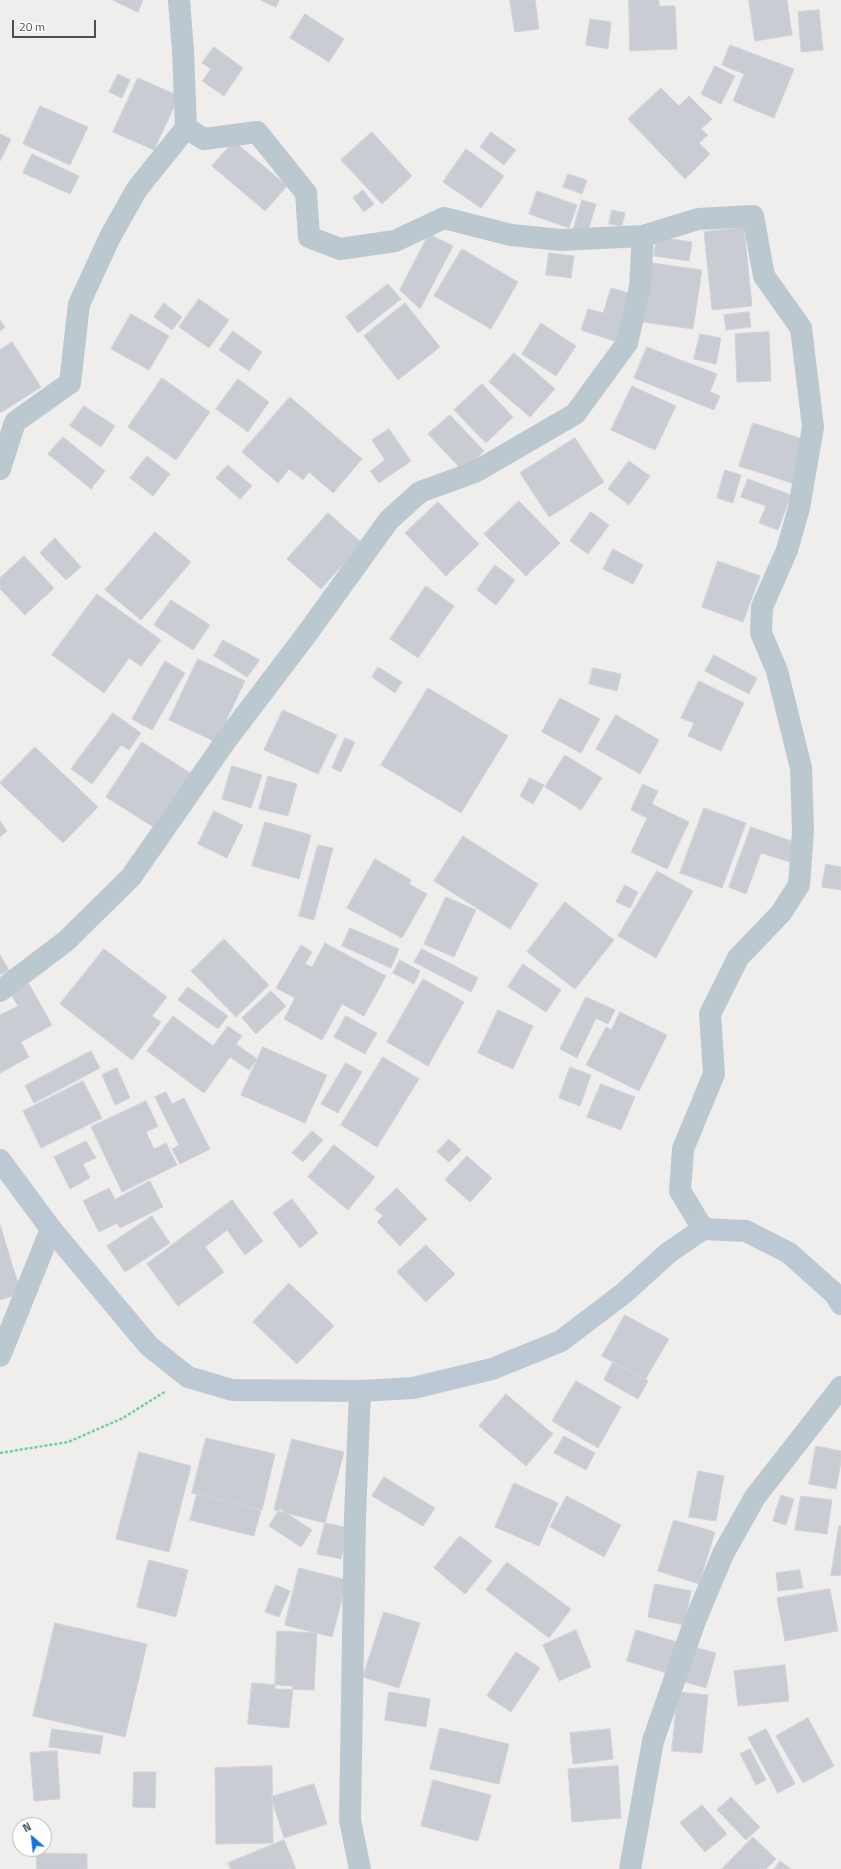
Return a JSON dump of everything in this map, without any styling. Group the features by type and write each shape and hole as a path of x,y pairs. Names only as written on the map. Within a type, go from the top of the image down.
{"main road":[{"path":"0,1160 51,1229 149,1346 188,1378 232,1390 360,1391 413,1388 485,1371 561,1341 624,1292 668,1253 703,1229 746,1231 789,1253 835,1294 841,1304"}],"street":[{"path":"0,469 15,422 70,383 80,304 110,238 137,189 186,128 183,51 179,0"},
{"path":"186,128 204,139 257,132 306,193 309,237 340,249 395,241 444,218 511,235 561,240 643,236 698,219 753,216 764,276 801,328 813,427 800,508 787,550 762,607 760,633 777,671 801,768 803,831 799,885 781,913 738,958 710,1014 714,1074 683,1149 680,1191 703,1229"},
{"path":"0,991 66,941 131,877 226,739 306,635 389,520 420,492 475,472 575,414 627,343 640,287 643,236"},
{"path":"0,1356 51,1229"},
{"path":"630,1869 653,1741 695,1622 723,1554 755,1497 841,1387"},
{"path":"360,1391 354,1525 350,1820 360,1869"}],"path":[{"path":"0,1453 68,1442 123,1418 188,1378"}],"building":[{"path":"113,0 143,0 138,12"},
{"path":"261,0 279,0 276,7"},
{"path":"510,0 535,0 539,29 515,32"},
{"path":"629,0 659,0 659,6 675,6 677,49 630,51"},
{"path":"749,0 787,0 792,35 755,41"},
{"path":"819,10 823,50 801,52 798,12"},
{"path":"305,14 344,39 329,62 290,38"},
{"path":"590,19 611,22 608,49 586,45"},
{"path":"730,45 794,69 774,118 733,101 744,74 722,65"},
{"path":"214,47 243,68 224,96 202,81 211,69 202,63"},
{"path":"715,66 735,76 721,104 701,94"},
{"path":"118,74 130,80 122,98 109,92"},
{"path":"138,78 179,96 154,150 113,132"},
{"path":"661,88 679,106 689,96 712,119 701,129 708,135 699,143 710,154 685,179 628,119"},
{"path":"40,106 88,127 70,165 23,144"},
{"path":"372,132 412,176 382,204 341,160"},
{"path":"491,132 516,150 504,165 480,147"},
{"path":"0,134 11,139 0,161"},
{"path":"234,141 287,186 265,211 212,166"},
{"path":"466,149 504,176 481,208 443,182"},
{"path":"32,154 79,176 70,194 23,173"},
{"path":"568,174 587,180 582,194 563,187"},
{"path":"363,190 374,204 364,212 353,198"},
{"path":"537,191 577,205 569,228 529,214"},
{"path":"582,200 596,204 587,234 573,230"},
{"path":"612,210 625,213 622,226 609,224"},
{"path":"744,227 752,306 712,310 704,232"},
{"path":"429,234 453,246 420,309 400,290"},
{"path":"657,237 692,242 689,261 654,256"},
{"path":"462,249 518,282 491,329 434,296"},
{"path":"549,253 574,256 571,278 546,275"},
{"path":"652,263 702,270 693,329 643,322"},
{"path":"388,284 401,299 358,333 346,317"},
{"path":"611,288 632,294 617,342 581,330 588,309 603,313"},
{"path":"199,299 229,320 209,348 179,327"},
{"path":"164,303 182,317 172,330 154,317"},
{"path":"405,303 440,347 398,380 364,336"},
{"path":"749,312 751,327 726,330 724,315"},
{"path":"131,314 169,336 149,370 111,349"},
{"path":"0,320 5,327 0,331"},
{"path":"541,323 576,346 556,376 522,354"},
{"path":"233,331 262,352 249,371 219,350"},
{"path":"769,332 771,381 737,382 735,334"},
{"path":"700,334 721,338 716,364 694,359"},
{"path":"12,342 41,387 0,413 0,350"},
{"path":"647,347 717,374 710,392 720,396 714,410 634,378"},
{"path":"514,353 555,389 530,417 489,382"},
{"path":"162,378 210,412 176,460 128,427"},
{"path":"238,379 269,402 248,432 216,409"},
{"path":"482,384 513,417 486,443 454,410"},
{"path":"632,386 676,406 655,450 611,430"},
{"path":"290,397 362,459 333,493 309,472 303,480 289,469 278,483 242,452"},
{"path":"84,406 115,426 101,447 70,426"},
{"path":"450,415 484,451 463,471 428,434"},
{"path":"753,423 806,440 792,483 739,466"},
{"path":"389,429 411,461 379,483 370,471 385,460 372,440"},
{"path":"63,437 105,471 91,489 48,454"},
{"path":"575,438 604,482 549,517 520,473"},
{"path":"147,456 170,474 153,496 130,478"},
{"path":"629,461 650,476 629,505 608,489"},
{"path":"228,465 252,486 240,499 216,478"},
{"path":"725,470 741,475 733,503 717,498"},
{"path":"748,479 791,495 778,530 759,523 766,506 741,497"},
{"path":"519,501 560,543 526,576 484,534"},
{"path":"438,502 479,544 446,576 405,533"},
{"path":"591,512 609,525 588,554 570,541"},
{"path":"328,513 362,543 321,589 287,559"},
{"path":"155,532 191,562 141,620 105,590"},
{"path":"55,538 81,567 66,580 40,553"},
{"path":"613,549 643,565 633,584 603,569"},
{"path":"24,556 54,588 25,615 0,589 0,578"},
{"path":"718,561 760,576 743,622 702,607"},
{"path":"495,565 515,580 496,605 477,590"},
{"path":"426,586 454,606 418,658 390,639"},
{"path":"97,594 161,640 141,666 129,658 104,693 52,655"},
{"path":"171,600 210,625 193,650 154,625"},
{"path":"223,640 260,660 247,677 214,656"},
{"path":"714,655 757,678 749,694 705,671"},
{"path":"198,659 245,681 216,742 169,720"},
{"path":"165,661 185,673 152,730 132,719"},
{"path":"378,667 402,682 395,693 372,677"},
{"path":"593,668 621,674 617,691 589,684"},
{"path":"699,681 744,703 721,751 688,736 694,723 681,718"},
{"path":"428,688 508,736 461,813 381,765"},
{"path":"560,698 600,719 581,753 542,732"},
{"path":"283,710 337,735 318,774 264,750"},
{"path":"113,713 141,733 129,750 121,745 92,784 71,769"},
{"path":"616,715 659,740 640,774 596,749"},
{"path":"345,738 355,742 341,772 332,768"},
{"path":"142,742 190,773 155,828 106,797"},
{"path":"35,747 98,807 63,843 0,783"},
{"path":"565,755 602,778 581,810 545,787"},
{"path":"232,766 262,775 251,808 222,799"},
{"path":"268,776 297,784 288,816 259,809"},
{"path":"530,778 544,785 533,804 520,796"},
{"path":"643,784 658,791 652,804 689,822 667,869 631,852 647,818 631,810"},
{"path":"704,808 746,823 722,888 680,873"},
{"path":"214,811 243,825 227,858 198,844"},
{"path":"0,821 7,831 0,837"},
{"path":"265,822 311,835 299,879 252,866"},
{"path":"751,827 797,843 790,862 761,853 746,894 729,887"},
{"path":"463,836 538,884 510,929 434,881"},
{"path":"318,845 333,848 314,920 299,916"},
{"path":"375,859 411,880 409,884 427,894 402,938 347,908"},
{"path":"826,864 841,867 841,890 822,887"},
{"path":"657,871 693,891 656,958 618,936"},
{"path":"625,885 638,892 630,908 616,902"},
{"path":"446,897 476,910 454,957 424,944"},
{"path":"565,902 614,940 575,989 527,952"},
{"path":"350,928 399,949 391,968 342,946"},
{"path":"224,939 269,985 236,1017 191,971"},
{"path":"325,943 386,976 364,1016 342,1004 322,1040 284,1019 295,998 276,988 301,945 312,952 305,964 312,967"},
{"path":"104,949 167,997 152,1016 161,1022 132,1060 60,1004"},
{"path":"422,949 478,978 471,992 414,962"},
{"path":"0,955 9,970 0,975"},
{"path":"400,960 420,971 414,984 393,973"},
{"path":"523,964 561,990 546,1012 508,987"},
{"path":"423,979 464,1002 428,1066 387,1042"},
{"path":"29,984 52,1025 21,1042 29,1057 0,1073 0,1015 18,1006 11,994"},
{"path":"188,987 228,1016 218,1029 178,1000"},
{"path":"271,991 286,1006 256,1034 242,1018"},
{"path":"586,997 615,1010 608,1024 596,1018 577,1058 560,1049"},
{"path":"498,1010 533,1026 513,1069 478,1053"},
{"path":"620,1012 667,1035 639,1091 586,1065 606,1027 611,1030"},
{"path":"173,1016 213,1046 228,1026 242,1036 236,1044 257,1059 249,1070 230,1057 204,1093 147,1051"},
{"path":"346,1016 377,1033 365,1054 334,1037"},
{"path":"263,1047 327,1075 305,1123 241,1095"},
{"path":"91,1051 100,1068 34,1103 25,1086"},
{"path":"383,1057 419,1079 377,1147 341,1125"},
{"path":"346,1063 362,1072 338,1113 321,1104"},
{"path":"570,1067 591,1075 580,1106 559,1098"},
{"path":"117,1068 130,1098 115,1105 102,1075"},
{"path":"83,1081 102,1118 41,1148 23,1111"},
{"path":"601,1084 635,1097 621,1130 587,1117"},
{"path":"166,1092 172,1104 184,1098 210,1149 180,1164 172,1149 179,1145 155,1097"},
{"path":"146,1101 158,1126 146,1132 154,1149 166,1143 177,1165 122,1192 91,1127"},
{"path":"312,1131 323,1140 303,1162 292,1153"},
{"path":"449,1139 461,1150 449,1162 437,1152"},
{"path":"86,1141 96,1158 83,1164 90,1178 70,1189 54,1157"},
{"path":"334,1145 375,1177 348,1210 308,1177"},
{"path":"467,1156 492,1178 470,1202 445,1180"},
{"path":"150,1181 163,1207 120,1228 117,1223 99,1232 83,1201 109,1188 115,1199"},
{"path":"397,1188 427,1219 400,1246 377,1222 383,1216 375,1209"},
{"path":"292,1199 318,1233 300,1248 273,1213"},
{"path":"232,1200 263,1241 245,1255 227,1230 205,1247 224,1272 178,1306 147,1264"},
{"path":"152,1216 170,1243 125,1272 107,1246"},
{"path":"0,1225 21,1293 0,1300"},
{"path":"426,1245 455,1274 426,1302 397,1272"},
{"path":"289,1283 334,1326 297,1364 253,1322"},
{"path":"625,1315 669,1339 645,1380 602,1356"},
{"path":"613,1362 648,1381 638,1399 604,1380"},
{"path":"576,1381 621,1407 598,1448 552,1421"},
{"path":"506,1394 553,1434 526,1466 479,1426"},
{"path":"564,1436 595,1453 586,1470 554,1453"},
{"path":"206,1438 275,1454 262,1510 192,1493"},
{"path":"292,1439 344,1452 325,1523 274,1510"},
{"path":"816,1446 841,1451 841,1462 836,1489 809,1484"},
{"path":"139,1452 191,1466 169,1552 116,1539"},
{"path":"698,1471 724,1476 716,1521 689,1517"},
{"path":"384,1477 435,1508 423,1526 372,1496"},
{"path":"514,1483 558,1503 539,1546 495,1527"},
{"path":"197,1494 261,1510 254,1536 190,1520"},
{"path":"781,1495 794,1499 786,1525 773,1521"},
{"path":"567,1496 621,1525 604,1557 550,1527"},
{"path":"801,1496 832,1500 827,1534 795,1530"},
{"path":"280,1509 312,1530 301,1547 269,1526"},
{"path":"674,1520 715,1532 699,1584 658,1571"},
{"path":"325,1523 349,1528 341,1559 317,1554"},
{"path":"839,1526 841,1526 841,1575 831,1576"},
{"path":"460,1536 492,1561 465,1594 434,1568"},
{"path":"149,1560 188,1570 176,1617 137,1607"},
{"path":"507,1562 571,1609 549,1638 486,1590"},
{"path":"299,1568 347,1580 332,1637 285,1625"},
{"path":"800,1570 803,1588 778,1591 776,1573"},
{"path":"655,1584 691,1591 684,1625 648,1617"},
{"path":"276,1585 290,1591 279,1617 265,1612"},
{"path":"830,1589 838,1631 785,1641 777,1598"},
{"path":"384,1612 420,1623 399,1688 363,1677"},
{"path":"55,1623 147,1644 125,1737 33,1716"},
{"path":"576,1630 591,1667 559,1681 543,1645"},
{"path":"636,1630 677,1642 667,1673 627,1661"},
{"path":"277,1631 317,1633 314,1690 275,1689"},
{"path":"694,1647 716,1653 706,1688 685,1682"},
{"path":"516,1652 540,1668 511,1712 487,1696"},
{"path":"785,1665 789,1701 738,1706 734,1671"},
{"path":"252,1683 293,1686 289,1728 248,1724"},
{"path":"389,1692 430,1699 426,1727 385,1720"},
{"path":"678,1692 708,1695 702,1753 672,1751"},
{"path":"808,1718 834,1766 803,1783 776,1736"},
{"path":"440,1728 509,1744 499,1784 430,1769"},
{"path":"52,1729 103,1736 100,1754 49,1747"},
{"path":"610,1729 613,1759 573,1764 570,1733"},
{"path":"766,1729 795,1784 778,1793 748,1738"},
{"path":"750,1749 766,1780 756,1785 740,1754"},
{"path":"57,1751 60,1799 34,1801 30,1753"},
{"path":"272,1766 273,1843 216,1844 215,1768"},
{"path":"618,1766 621,1818 572,1822 568,1769"},
{"path":"134,1772 156,1772 155,1808 133,1807"},
{"path":"433,1780 491,1795 478,1841 421,1826"},
{"path":"314,1784 327,1824 284,1838 271,1797"},
{"path":"731,1797 760,1827 746,1840 717,1810"},
{"path":"702,1805 727,1834 705,1852 680,1823"},
{"path":"753,1837 776,1859 766,1869 722,1869"},
{"path":"284,1840 296,1869 231,1869 228,1863"},
{"path":"52,1853 87,1854 87,1869 37,1869 37,1857 52,1857"},
{"path":"780,1861 791,1869 774,1869"}]}
